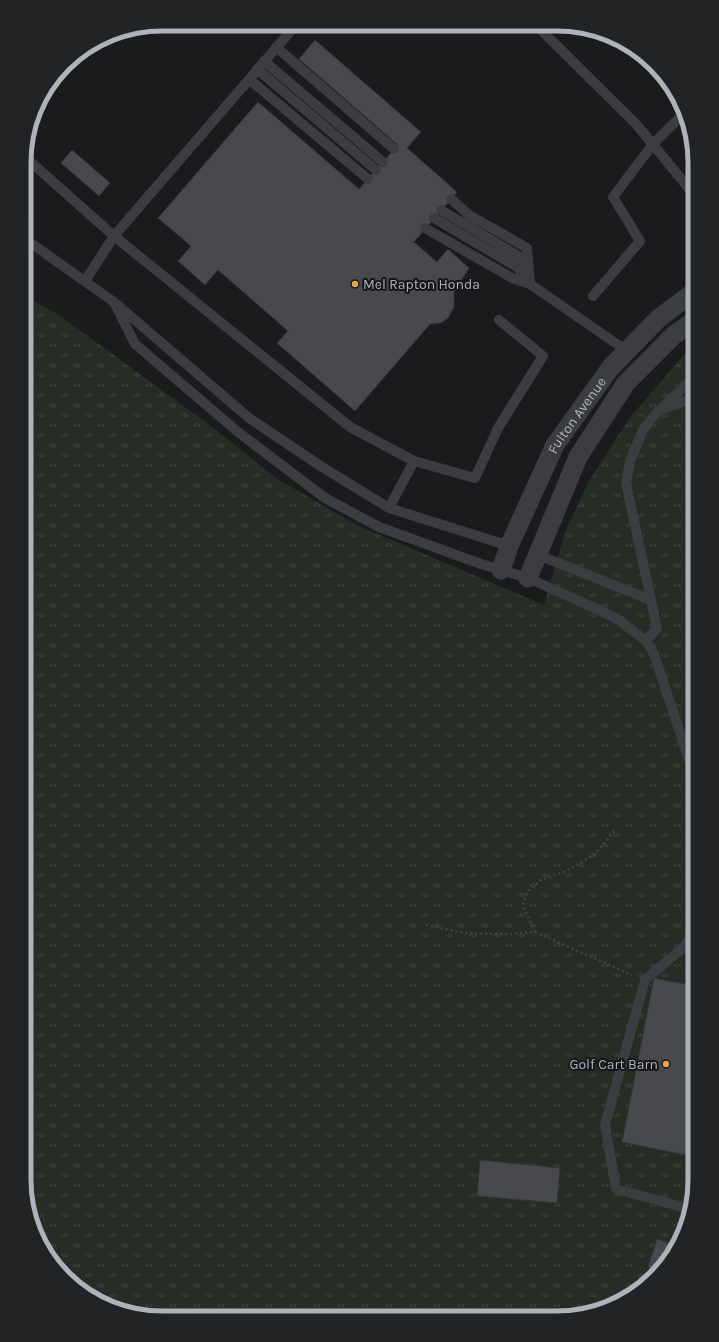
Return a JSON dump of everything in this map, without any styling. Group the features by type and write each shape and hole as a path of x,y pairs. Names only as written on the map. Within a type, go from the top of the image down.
{"street":[{"name":"Fulton Avenue","path":"501,570 509,546 555,445 611,367 659,318 688,296"},
{"name":"Fulton Avenue","path":"528,578 578,457 626,382 674,335 688,325"},
{"path":"509,546 538,555"}],"lane":[{"path":"85,282 114,236 291,31"},
{"path":"542,31 637,124 688,187"},
{"path":"276,47 394,148"},
{"path":"260,65 383,162"},
{"path":"260,65 376,170"},
{"path":"249,79 368,179"},
{"path":"594,296 640,240 613,198 653,144 680,117"},
{"path":"31,162 114,236 350,428 414,460 475,478 498,428 543,356 499,320"},
{"path":"451,199 469,215 527,248 530,284"},
{"path":"441,210 520,258 530,284"},
{"path":"434,218 517,267 530,284"},
{"path":"425,228 512,278 530,284 627,351"},
{"path":"31,243 114,302 249,418 322,468 389,508 509,546"},
{"path":"114,302 134,344 238,432 325,498 380,528 481,564 528,578 619,620 646,641 654,654 688,752"},
{"path":"646,641 657,628 626,483 630,461 644,430 659,410 688,383"},
{"path":"659,410 688,400"},
{"path":"389,508 414,460"},
{"path":"538,555 651,600"},
{"path":"684,1207 616,1189 605,1125 645,980 686,945 688,941"},
{"path":"686,945 688,949"}],"path":[{"path":"535,932 523,906 527,892 541,880 566,871 594,855 615,830"},
{"path":"426,925 465,933 506,934 535,932 645,980"}],"green space":[{"path":"31,299 59,315 211,426 279,480 359,526 544,605 565,532 589,481 631,416 683,356 688,353 688,1188 681,1222 666,1253 650,1273 630,1289 615,1297 599,1304 574,1310 557,1311 162,1311 128,1307 112,1301 82,1284 69,1273 58,1260 45,1238 38,1222 32,1197 31,1180"}],"building":[{"path":"315,40 421,132 407,148 457,192 414,242 437,262 448,249 469,268 454,292 454,307 448,318 441,323 430,324 355,411 277,343 288,331 218,270 205,285 178,261 191,246 158,218 258,102 359,189 398,145 299,59"},
{"path":"72,150 110,183 99,196 61,163"},
{"name":"Golf Cart Barn","path":"654,978 688,985 688,1156 622,1142"},
{"path":"480,1160 560,1168 557,1203 477,1196"},
{"path":"657,1239 671,1244 666,1253 653,1269 648,1267"}],"place":[{"name":"Mel Rapton Honda","path":"355,284"},
{"name":"Golf Cart Barn","path":"666,1064"}]}
